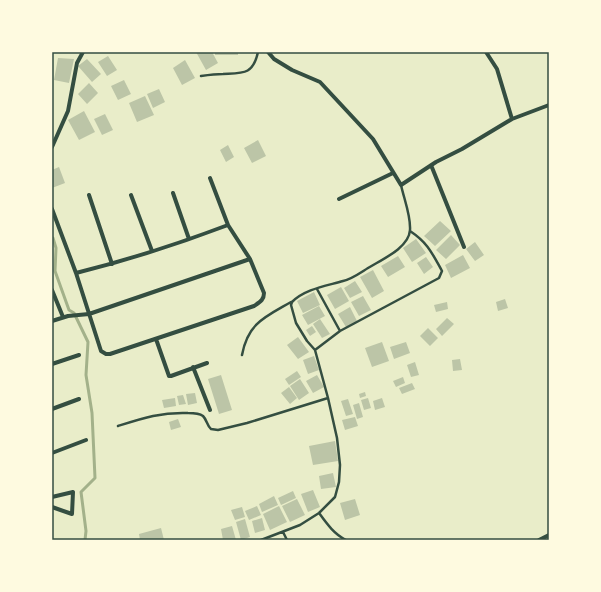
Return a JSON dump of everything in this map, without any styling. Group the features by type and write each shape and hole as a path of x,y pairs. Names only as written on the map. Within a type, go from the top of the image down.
{"street":[{"path":"52,147 68,111 77,63 83,52"},
{"path":"268,52 274,59 292,70 320,82 372,139 401,185 431,165 512,118 549,105"},
{"path":"486,52 497,69 512,118"},
{"path":"431,165 464,246"},
{"path":"339,200 393,173"},
{"path":"52,209 76,274 98,345 101,351 106,354 110,354 254,306 261,302 264,298 264,293 250,259 228,225 210,178"},
{"path":"172,193 189,239"},
{"path":"89,195 112,264"},
{"path":"130,195 152,251"},
{"path":"76,274 112,264 228,225"},
{"path":"52,321 68,316 89,314 250,259"},
{"path":"52,290 63,317"},
{"path":"156,338 168,374 171,376 207,362"},
{"path":"52,364 78,355"},
{"path":"193,367 210,410"},
{"path":"52,408 79,399"},
{"path":"52,453 86,440"},
{"path":"52,497 73,492 72,514 52,507"},
{"path":"540,540 549,535"}],"lane":[{"path":"201,76 244,73 250,70 253,66 258,52"},
{"path":"242,355 244,343 252,328 261,320 300,296 347,280 393,253 402,246 408,238 410,231 401,185"},
{"path":"315,350 340,331 439,278 442,271 429,248 422,238 410,231"},
{"path":"317,289 340,331"},
{"path":"261,540 300,525 319,513 335,497 339,482 340,465 337,438 328,398 315,350 307,341 296,323 291,305 292,302"},
{"path":"118,426 158,414 176,412 196,413 204,417 211,429 218,430 261,419 328,398"},
{"path":"319,513 329,527 340,537 346,540"},
{"path":"283,532 288,540"}],"building":[{"path":"196,52 212,52 218,63 206,70"},
{"path":"215,52 238,52 238,55 215,55"},
{"path":"108,56 117,70 107,76 98,62"},
{"path":"58,58 74,59 69,83 54,80"},
{"path":"87,59 101,74 92,82 78,66"},
{"path":"185,60 195,78 182,85 173,68"},
{"path":"124,80 131,94 118,100 111,86"},
{"path":"89,83 98,93 87,104 78,94"},
{"path":"159,89 165,102 153,108 147,94"},
{"path":"145,96 154,115 137,122 129,103"},
{"path":"84,111 95,132 79,140 68,120"},
{"path":"105,114 113,130 102,135 94,119"},
{"path":"258,140 266,156 252,163 244,148"},
{"path":"228,145 234,157 226,162 220,150"},
{"path":"59,167 65,183 52,188 52,170"},
{"path":"440,221 451,231 435,246 424,236"},
{"path":"451,235 460,245 446,259 436,250"},
{"path":"416,239 426,253 412,262 403,248"},
{"path":"475,242 484,255 475,261 466,249"},
{"path":"463,255 470,268 451,278 445,265"},
{"path":"398,256 405,267 388,277 381,266"},
{"path":"426,257 433,267 424,274 417,263"},
{"path":"373,270 384,291 372,298 360,277"},
{"path":"355,281 362,292 350,298 344,288"},
{"path":"341,287 349,301 335,309 327,295"},
{"path":"314,292 320,305 303,313 297,301"},
{"path":"363,296 371,310 359,316 351,302"},
{"path":"505,299 508,308 498,311 496,302"},
{"path":"447,302 448,309 436,312 434,305"},
{"path":"319,306 325,316 308,325 302,315"},
{"path":"350,307 357,321 346,327 338,314"},
{"path":"447,318 454,324 442,336 436,329"},
{"path":"320,319 330,334 322,338 313,324"},
{"path":"312,326 316,332 310,336 306,330"},
{"path":"428,328 438,338 430,346 420,336"},
{"path":"298,337 309,352 298,359 287,345"},
{"path":"382,342 389,361 372,367 365,348"},
{"path":"406,342 410,353 394,359 390,347"},
{"path":"314,356 319,370 308,374 303,360"},
{"path":"460,359 462,370 453,371 452,360"},
{"path":"415,362 419,375 411,377 407,365"},
{"path":"297,371 301,377 289,385 285,379"},
{"path":"221,375 232,410 219,414 208,379"},
{"path":"317,375 324,387 313,393 306,381"},
{"path":"403,377 405,383 396,387 393,381"},
{"path":"300,379 309,393 299,400 290,386"},
{"path":"412,383 415,389 402,394 399,388"},
{"path":"289,387 297,398 290,404 281,393"},
{"path":"365,392 366,396 360,398 359,394"},
{"path":"195,393 197,403 188,405 186,394"},
{"path":"183,395 186,404 179,405 177,396"},
{"path":"175,398 176,406 164,408 162,400"},
{"path":"368,398 371,408 364,410 361,400"},
{"path":"382,398 385,407 375,410 373,401"},
{"path":"348,399 353,414 346,416 341,401"},
{"path":"359,403 363,417 357,419 353,405"},
{"path":"355,417 358,426 345,430 342,420"},
{"path":"178,419 181,427 171,430 169,422"},
{"path":"335,441 338,461 313,465 309,446"},
{"path":"333,473 336,487 321,489 319,476"},
{"path":"313,490 320,507 308,512 301,494"},
{"path":"293,491 296,498 281,505 278,498"},
{"path":"274,496 278,505 262,512 259,504"},
{"path":"297,499 305,515 290,522 282,506"},
{"path":"355,499 360,515 345,520 340,503"},
{"path":"257,506 261,515 249,520 245,511"},
{"path":"279,506 287,522 270,530 263,514"},
{"path":"242,507 245,517 235,520 231,510"},
{"path":"262,518 265,530 255,533 252,521"},
{"path":"245,519 250,537 241,540 236,522"},
{"path":"232,526 236,540 223,540 221,529"},
{"path":"161,528 164,540 140,540 139,534"}],"waterway":[{"path":"52,238 56,248 55,271 69,310 74,313 88,342 86,375 92,413 95,478 81,492 86,531 85,540"}]}
